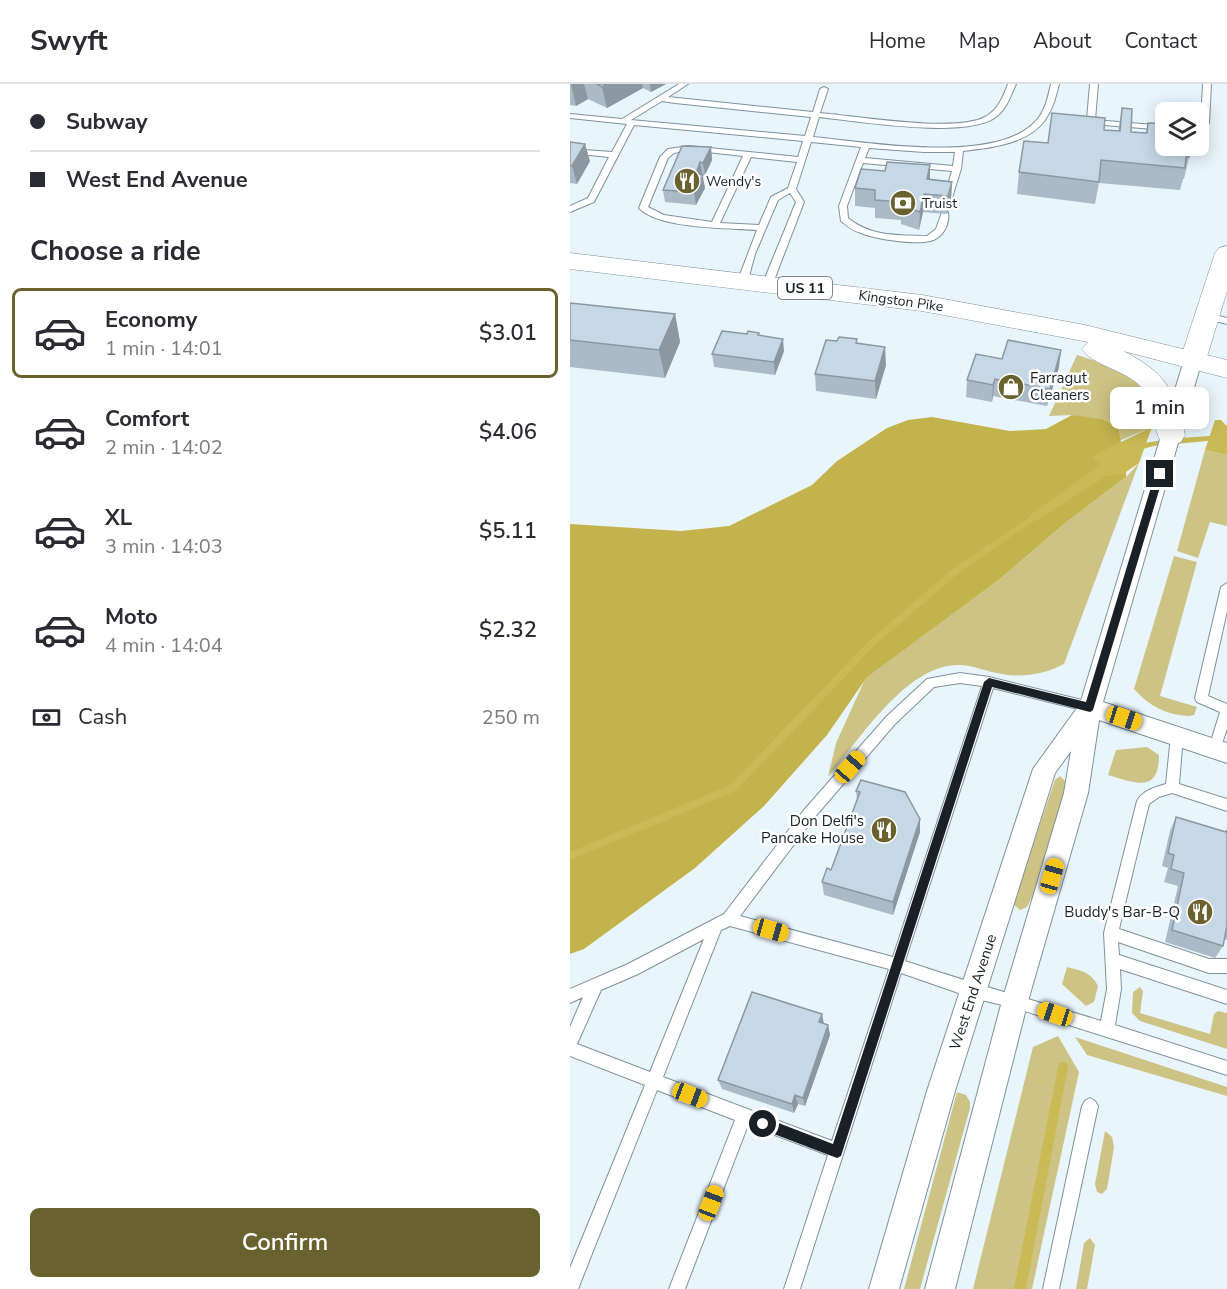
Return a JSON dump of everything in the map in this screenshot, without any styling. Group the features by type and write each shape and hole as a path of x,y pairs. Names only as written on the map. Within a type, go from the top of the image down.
{"main road":[{"name":"Kingston Pike","path":"570,261 922,303 1039,323 1227,369"},
{"path":"1039,323 1115,357 1147,377 1160,391 1166,407 1169,438"}],"street":[{"path":"1193,360 1217,318 1227,253"},
{"name":"West End Avenue","path":"940,1289 1015,1001 1076,793 1090,707 1193,360"},
{"path":"1090,707 1221,751"},
{"name":"West End Avenue","path":"884,1289 941,1091 1045,769 1090,707"}],"lane":[{"path":"570,208 591,201 614,155 626,122 684,84"},
{"path":"661,98 944,127 976,123 994,117 1005,105 1012,84"},
{"path":"570,116 947,151 1009,140 1034,127 1049,108 1055,84"},
{"path":"1091,122 1094,84"},
{"path":"1206,102 1207,84"},
{"path":"756,282 762,228 774,199 792,189 824,89"},
{"path":"1043,116 1055,117"},
{"path":"1067,119 1155,127"},
{"path":"689,148 701,129"},
{"path":"866,144 843,206 844,219 853,229 871,235 928,239 936,236 942,229 945,214"},
{"path":"762,228 664,219 646,214 642,208 664,157 671,151 689,148 801,160"},
{"path":"948,199 957,170 959,149"},
{"path":"570,151 614,155"},
{"path":"715,224 748,155"},
{"path":"860,160 957,170"},
{"path":"756,282 800,202 792,189"},
{"path":"1221,751 1227,710 1201,698 1227,587"},
{"path":"570,1288 653,1081 723,922 809,814 891,720 931,682 960,678 989,682 1090,707"},
{"path":"792,1289 989,682"},
{"path":"1172,787 1177,736"},
{"path":"1107,1030 1114,989 1111,933 1143,801 1155,793 1172,787 1227,805"},
{"path":"570,996 633,969 723,922 897,964 973,991 1015,1001 1227,1068"},
{"path":"1111,933 1209,966 1227,966"},
{"path":"1113,960 1227,997"},
{"path":"570,1044 596,985"},
{"path":"570,1049 837,1152"},
{"path":"1051,1289 1090,1106"},
{"path":"677,1289 744,1116"}],"shaded area":[{"path":"1077,355 1119,370 1141,386 1149,397 1152,427 1119,441 1118,426 1072,415 1049,416"},
{"path":"1072,415 1101,419 1118,426 1126,477 1064,524 1000,579 867,677 827,735 764,806 695,868 584,949 570,954 570,524 681,531 729,526 812,485 837,461 887,428 908,420 932,417 1010,431 1046,429"},
{"path":"1215,420 1221,420 1227,426 1227,455 1205,450"},
{"path":"1152,427 1139,463 1123,474 1106,476 1037,521 1029,516 1101,464 1092,457 1096,454"},
{"path":"1205,450 1227,455 1227,526 1210,522 1198,558 1177,551"},
{"path":"1139,463 1064,664 1042,673 1026,675 1002,674 961,665 941,667 922,676 904,689 870,724 828,777 836,743 866,677 1000,579 1064,524 1126,477"},
{"path":"1174,556 1197,562 1160,696 1197,707 1194,715 1189,716 1173,714 1158,708 1134,689"},
{"path":"1147,747 1159,755 1155,776 1150,781 1144,783 1127,781 1108,775 1116,750"},
{"path":"1060,776 1066,782 1067,787 1033,895 1027,907 1020,910 1013,904 1055,780"},
{"path":"1067,967 1086,973 1095,981 1098,986 1094,1002 1086,1006 1062,984"},
{"path":"1140,987 1143,991 1140,1013 1210,1034 1214,1014 1218,1011 1227,1013 1227,1049 1140,1021 1132,1013 1133,992"},
{"path":"1058,1036 1079,1072 1032,1289 973,1289 1033,1047"},
{"path":"1075,1037 1227,1087 1227,1096 1087,1055"},
{"path":"957,1092 966,1095 970,1108 920,1289 904,1289"},
{"path":"1105,1131 1112,1137 1114,1147 1107,1189 1102,1194 1097,1192 1095,1184"},
{"path":"1090,1238 1095,1245 1087,1289 1076,1289 1084,1243"}],"building":[{"path":"1122,108 1132,109 1131,132 1147,133 1148,123 1155,123 1155,156 1189,156 1186,157 1185,168 1101,160 1099,182 1019,172 1024,141 1048,143 1052,113 1105,118 1104,130 1120,131"},
{"path":"570,142 585,144 572,166 570,166"},
{"path":"682,146 711,147 703,163 700,162 696,174 703,175 694,192 663,190"},
{"path":"887,162 930,165 927,179 952,182 948,196 924,194 920,212 901,206 903,202 875,200 875,190 855,188 861,169 885,171"},
{"path":"570,303 675,314 659,350 570,340"},
{"path":"722,331 747,334 748,331 783,339 774,362 712,354"},
{"path":"839,337 857,339 856,343 885,347 875,381 815,374 826,340 837,341"},
{"path":"1008,340 1061,350 1050,389 995,379 993,385 967,380 976,354 1002,359"},
{"path":"861,780 905,792 920,819 893,902 822,882 827,868 831,870 860,792 856,791"},
{"name":"Buddy's Bar-B-Q","path":"1176,817 1226,832 1227,830 1227,926 1223,946 1172,930 1184,873 1171,869 1174,855 1168,853"},
{"path":"752,992 822,1014 819,1022 828,1025 803,1098 795,1095 792,1104 718,1080"}],"waterway":[{"path":"1135,448 1227,437"},
{"path":"570,856 733,788 873,642 958,569 1040,513"},
{"path":"1020,1289 1063,1067"}],"place":[{"name":"Wendy's","path":"687,181"},
{"name":"Truist","path":"903,203"},
{"name":"Farragut Cleaners","path":"1011,387"},
{"name":"Don Delfi's Pancake House","path":"884,830"},
{"name":"Buddy's Bar-B-Q","path":"1200,912"}],"route":[{"path":"763,1124 837,1152 989,682 1090,707 1160,474"}]}
